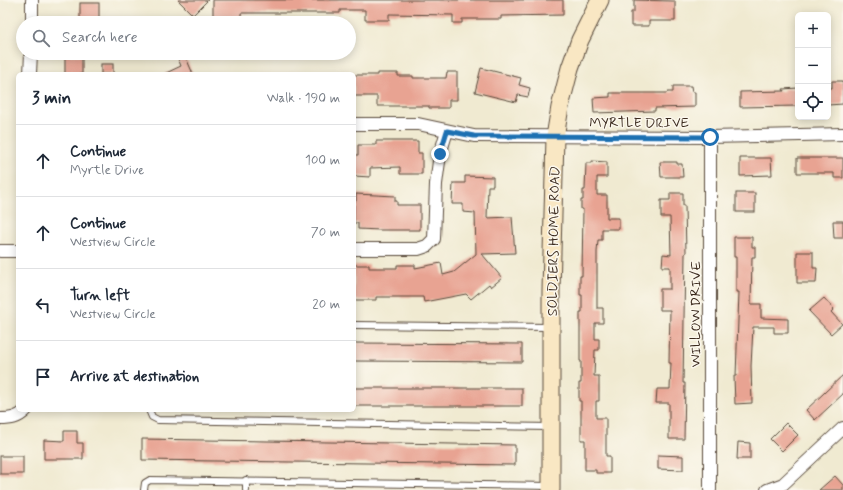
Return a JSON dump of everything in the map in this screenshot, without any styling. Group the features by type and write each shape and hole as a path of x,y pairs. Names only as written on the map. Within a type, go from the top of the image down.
{"street":[{"path":"32,0 32,16"},
{"name":"SOLDIERS HOME ROAD","path":"552,488 551,427 555,137 560,107 570,68 580,40 600,0"},
{"path":"30,72 31,60"},
{"name":"MYRTLE DRIVE","path":"356,124 418,124 474,136 710,137 843,134"},
{"path":"356,249 418,249 427,246 434,239 438,169 440,154 447,131"},
{"name":"WILLOW DRIVE","path":"710,137 710,490"},
{"path":"0,251 16,252"},
{"path":"5,419 19,416 24,412"},
{"path":"767,490 785,487 843,428"}],"lane":[{"path":"356,325 552,327"},
{"path":"149,412 158,420 551,427"},
{"path":"144,490 146,483 150,480 246,480 552,488"},
{"path":"246,480 246,490"}],"building":[{"path":"178,0 208,0 193,15"},
{"path":"213,0 563,0 563,15 501,16 501,19 462,19 462,23 453,23 453,15 389,14 389,20 365,20 365,10 340,10 340,13 241,13 241,16 213,16"},
{"path":"634,0 675,1 675,21 649,21 649,26 631,26 631,12 634,12"},
{"path":"80,3 99,3 99,16 80,16"},
{"path":"65,60 82,60 82,72 65,72"},
{"path":"179,60 187,60 192,72 168,72 181,66"},
{"path":"101,64 113,64 113,72 101,72"},
{"path":"481,68 521,78 519,85 530,88 528,97 518,95 516,102 475,92"},
{"path":"447,72 457,72 457,100 449,100 449,108 429,108 429,106 377,106 377,96 356,96 356,75 398,73 398,76 413,76 413,78 446,78"},
{"path":"832,81 843,81 843,104 831,105"},
{"path":"673,86 691,86 692,92 695,92 695,107 655,108 655,111 594,113 593,98 610,97 610,93 667,93 673,92"},
{"path":"795,88 795,106 740,107 740,92 784,91 783,89"},
{"path":"376,141 418,141 418,153 422,153 422,174 400,174 400,167 370,168 370,177 356,176 356,155 358,155 358,145 376,145"},
{"path":"740,158 771,158 772,175 740,176"},
{"path":"797,158 843,158 843,178 834,178 834,173 797,173"},
{"path":"592,161 607,162 607,177 597,177 597,195 607,195 607,218 619,218 619,229 602,229 602,240 598,240 597,252 597,308 603,308 603,323 595,323 595,339 599,339 599,350 595,350 594,376 599,376 599,401 596,401 596,418 606,418 606,456 610,456 610,473 596,473 596,470 585,470 585,440 581,440 581,401 579,401 579,383 581,383 580,312 582,312 582,295 580,295 580,276 582,276 583,209 581,209 581,200 583,200 583,190 585,190 586,163 592,163"},
{"path":"660,162 677,162 677,164 682,164 683,177 661,177"},
{"path":"465,176 493,177 493,186 488,186 487,218 512,217 515,253 482,254 502,278 491,287 489,284 471,299 466,294 424,302 423,297 376,297 376,300 356,300 356,265 369,265 369,268 397,268 397,265 415,265 415,268 441,263 443,275 454,272 476,254 475,213 463,212 463,204 452,204 453,183 465,183"},
{"path":"670,193 683,193 683,206 685,206 686,253 683,383 685,383 684,439 669,439 669,403 656,403 657,389 670,389 670,310 660,310 660,289 670,289 670,267 662,267 663,254 671,255 670,217 661,217 661,200 670,200"},
{"path":"736,193 755,193 755,212 736,212"},
{"path":"356,194 395,196 397,205 420,205 420,230 358,229 358,223 356,223"},
{"path":"833,221 843,221 843,238 834,238"},
{"path":"734,237 752,237 752,247 755,247 755,257 752,257 751,304 761,304 761,318 788,319 788,333 774,333 774,327 753,327 751,366 752,403 735,404 734,376 736,376 739,292 736,292 736,257 734,257"},
{"path":"797,252 813,252 813,268 817,268 816,283 797,283"},
{"path":"824,298 834,309 831,312 842,324 831,334 809,311"},
{"path":"356,343 522,344 522,362 356,361"},
{"path":"843,375 843,394 815,420 806,410"},
{"path":"356,388 522,388 522,406 356,406"},
{"path":"786,423 798,435 782,451 770,439"},
{"path":"64,431 77,431 77,443 83,443 83,459 44,459 44,440 64,441"},
{"path":"142,439 515,445 515,465 142,460"},
{"path":"738,442 750,443 750,459 737,459"},
{"path":"658,455 683,456 683,470 658,469"},
{"path":"0,456 23,456 23,474 0,474"},
{"path":"835,476 843,485 843,490 819,490"}],"route":[{"path":"440,154 447,131 474,136 710,137"}]}
